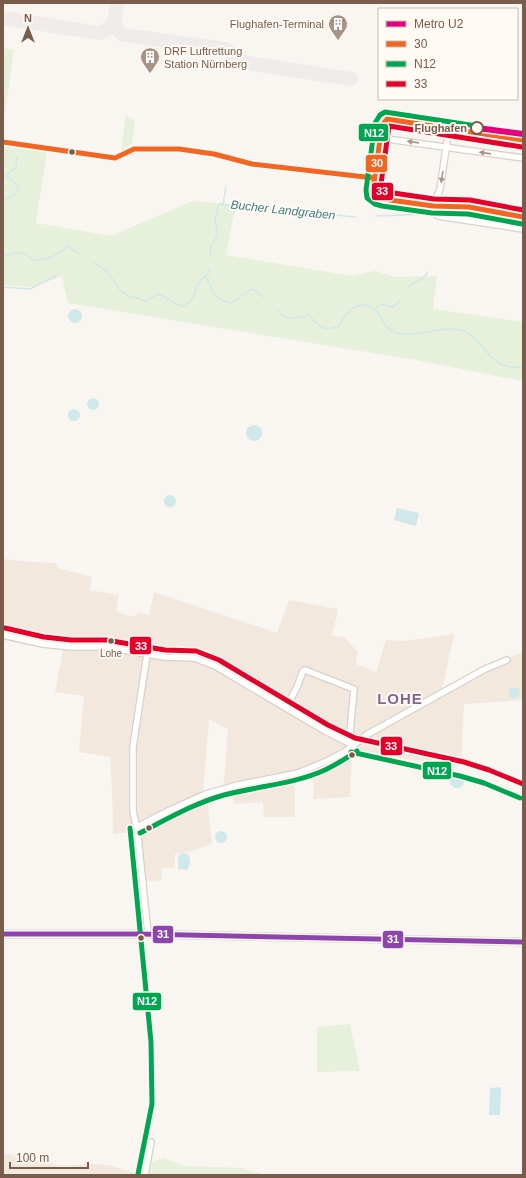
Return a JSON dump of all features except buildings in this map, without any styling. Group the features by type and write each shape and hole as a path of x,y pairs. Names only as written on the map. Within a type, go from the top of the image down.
{"main road":[{"path":"3,934 148,934 523,942"}],"street":[{"path":"523,140 387,119 382,125 373,194 378,198 383,199 433,206 468,208 523,217"},
{"path":"449,128 440,188 433,206 433,212 438,216 523,229"},
{"path":"380,138 523,158"},
{"path":"3,635 43,644 71,647 105,647 164,657 194,658 204,661 325,731 351,744"},
{"path":"147,654 133,747 133,811 137,827 148,934"},
{"path":"137,827 168,810 206,794 238,785 308,770 327,762 351,744 382,726 485,669 507,660"},
{"path":"286,708 297,687 302,672 306,670 354,689 351,744"},
{"path":"145,1175 151,1142"}],"shaded area":[{"path":"3,559 55,563 58,568 92,577 90,590 119,595 116,612 136,617 137,612 149,615 154,592 277,633 289,600 338,609 332,636 344,637 358,652 356,664 376,672 386,640 405,641 454,634 442,690 486,667 523,652 523,700 464,704 461,766 352,752 350,797 313,799 314,770 295,776 295,817 264,817 263,802 234,804 232,788 223,791 228,729 209,719 203,792 207,796 212,844 188,852 175,854 175,868 161,868 162,880 139,882 134,832 113,834 110,757 79,752 84,696 55,692 63,650 31,646 3,640"},
{"path":"3,1153 62,1166 91,1164 108,1165 143,1175 3,1175"}],"green space":[{"path":"3,48 14,50 3,126"},
{"path":"126,115 135,121 132,143 123,150 121,149"},
{"path":"3,145 47,152 36,223 111,236 193,201 236,205 226,255 351,276 375,271 395,277 437,276 433,309 523,322 523,381 416,360 68,303 62,276 31,287 3,285"},
{"path":"350,1024 360,1071 317,1072 317,1027"},
{"path":"163,1158 184,1166 241,1168 266,1175 149,1175 152,1163"}],"water":[{"path":"75,309 80,311 82,316 80,321 75,323 70,321 68,316 70,311"},
{"path":"95,398 98,399 98,409 91,410 88,409 87,402 88,399"},
{"path":"76,409 79,410 79,420 72,421 69,420 68,413 69,410"},
{"path":"254,425 261,430 262,433 257,440 254,441 247,436 246,433 251,426"},
{"path":"168,495 172,495 176,501 172,507 168,507 164,503 164,499"},
{"path":"397,508 419,513 416,526 394,520"},
{"path":"514,687 518,689 520,693 518,697 514,699 510,697 508,693 510,689"},
{"path":"454,774 460,774 464,778 464,784 460,788 454,788 450,784 450,778"},
{"path":"223,831 226,832 226,842 219,843 216,842 215,835 216,832"},
{"path":"182,853 188,854 190,858 190,864 187,870 178,869 178,856"},
{"path":"501,1087 500,1115 489,1115 490,1088"}],"waterway":[{"path":"3,199 15,195 19,186 6,176 16,167 17,157"},
{"path":"223,204 226,186"},
{"name":"Bucher Landgraben","path":"211,257 210,249 218,234 215,221 219,204 356,217"},
{"name":"Bucher Landgraben","path":"376,216 425,214"},
{"path":"3,257 18,252 24,253 32,259 42,260 56,255 67,246 78,253"},
{"path":"94,263 106,270 121,291 129,296 146,301 154,296 160,295 181,306 186,306 195,294 197,285 205,276 216,296 224,301 231,303 252,289 263,297"},
{"name":"Bucher Landgraben","path":"205,276 208,274 210,268"},
{"path":"407,288 423,278 428,272"},
{"path":"3,287 30,289 56,276"},
{"path":"375,309 380,304 392,307 400,300"},
{"path":"276,310 287,318 309,315 322,327 334,328 339,326 345,315 352,309 366,305 377,311 387,328 390,330 407,334 446,329 463,331 471,335 488,354 502,365 523,367"}],"taxiway":[{"path":"117,3 115,21 117,29 124,35 225,49 247,63 351,79"},
{"path":"3,18 99,33 108,29 115,21"}],"metro line":[{"name":"U2","path":"477,128 523,134"}],"transit line":[{"name":"N12","path":"522,224 468,214 432,213 382,206 375,204 367,198 366,190 375,123 380,115 385,112 523,133"},
{"name":"30","path":"523,140 387,119 382,125 373,190 373,194 378,198 383,199 433,206 469,207 523,217"},
{"name":"33","path":"522,147 389,126 380,191 434,199 470,200 523,210"},
{"name":"30","path":"3,142 115,158 134,149 179,149 214,154 252,164 374,178"},
{"name":"33","path":"5,628 44,637 71,640 106,640 165,650 196,651 219,660 328,725 355,738 464,762 489,770 523,784"},
{"name":"N12","path":"140,833 202,802 224,795 301,779 325,770 346,759 357,751"},
{"name":"N12","path":"351,752 460,776 484,783 520,798"},
{"name":"N12","path":"130,828 151,1042 152,1104 138,1174"},
{"name":"31","path":"3,934 140,934 523,942"}],"place":[{"name":"Flughafen-Terminal","path":"338,41"},
{"name":"DRF Luftrettung Station Nürnberg","path":"150,74"},
{"name":"Flughafen","path":"477,128"},
{"name":"Lohe","path":"111,641"}],"district":[{"name":"LOHE","path":"400,699"}]}
